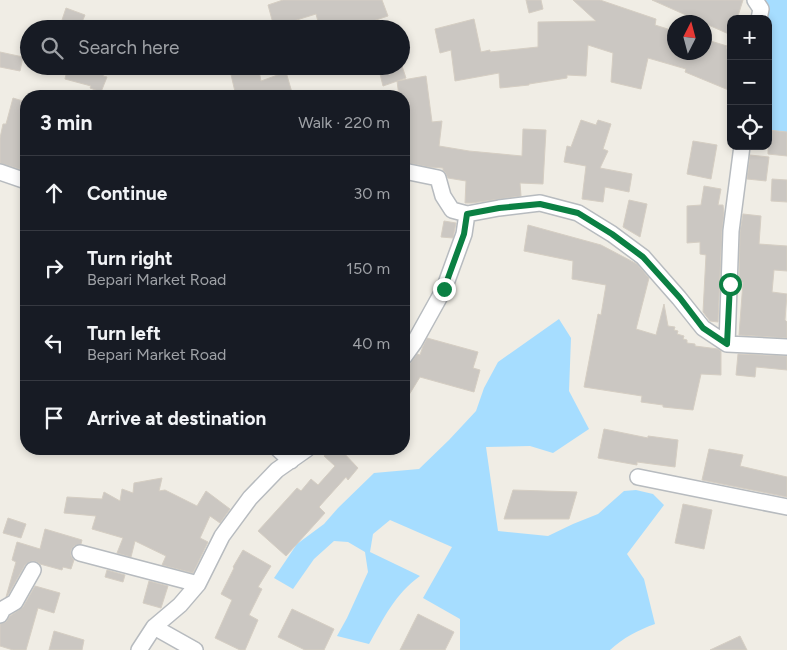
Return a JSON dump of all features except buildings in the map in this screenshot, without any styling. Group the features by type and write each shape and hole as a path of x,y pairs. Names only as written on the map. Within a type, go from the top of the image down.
{"street":[{"path":"755,0 761,9 760,15"},
{"path":"727,344 731,231 741,150"},
{"path":"0,172 20,179"},
{"path":"410,172 438,178 443,196 452,210 467,214 499,208 540,204 578,213 612,234 643,257 680,298 703,328 727,344 787,347"},
{"path":"410,349 444,289 464,234 467,214"},
{"path":"285,455 292,461"},
{"path":"139,650 154,627 180,605 198,584 222,536 250,498 277,470 300,455"},
{"path":"638,477 787,507"},
{"path":"80,553 198,584"},
{"path":"0,615 3,610 15,602 33,570"},
{"path":"154,627 196,650"}],"water":[{"path":"764,0 787,0 787,138 772,132 772,15 763,15"},
{"path":"559,319 571,338 569,391 589,429 553,453 530,446 486,447 498,531 548,536 598,514 624,491 636,490 653,494 664,505 627,554 644,579 655,624 631,635 610,650 460,650 460,619 423,598 452,547 390,520 373,534 370,552 420,576 397,599 369,644 337,636 368,572 365,552 348,542 334,541 314,559 293,589 274,578 297,544 324,524 374,473 419,469 476,411 484,388 498,362"}],"route":[{"path":"444,289 464,234 467,214 499,208 540,204 578,213 612,234 643,257 680,298 703,328 727,344 730,284"}]}
